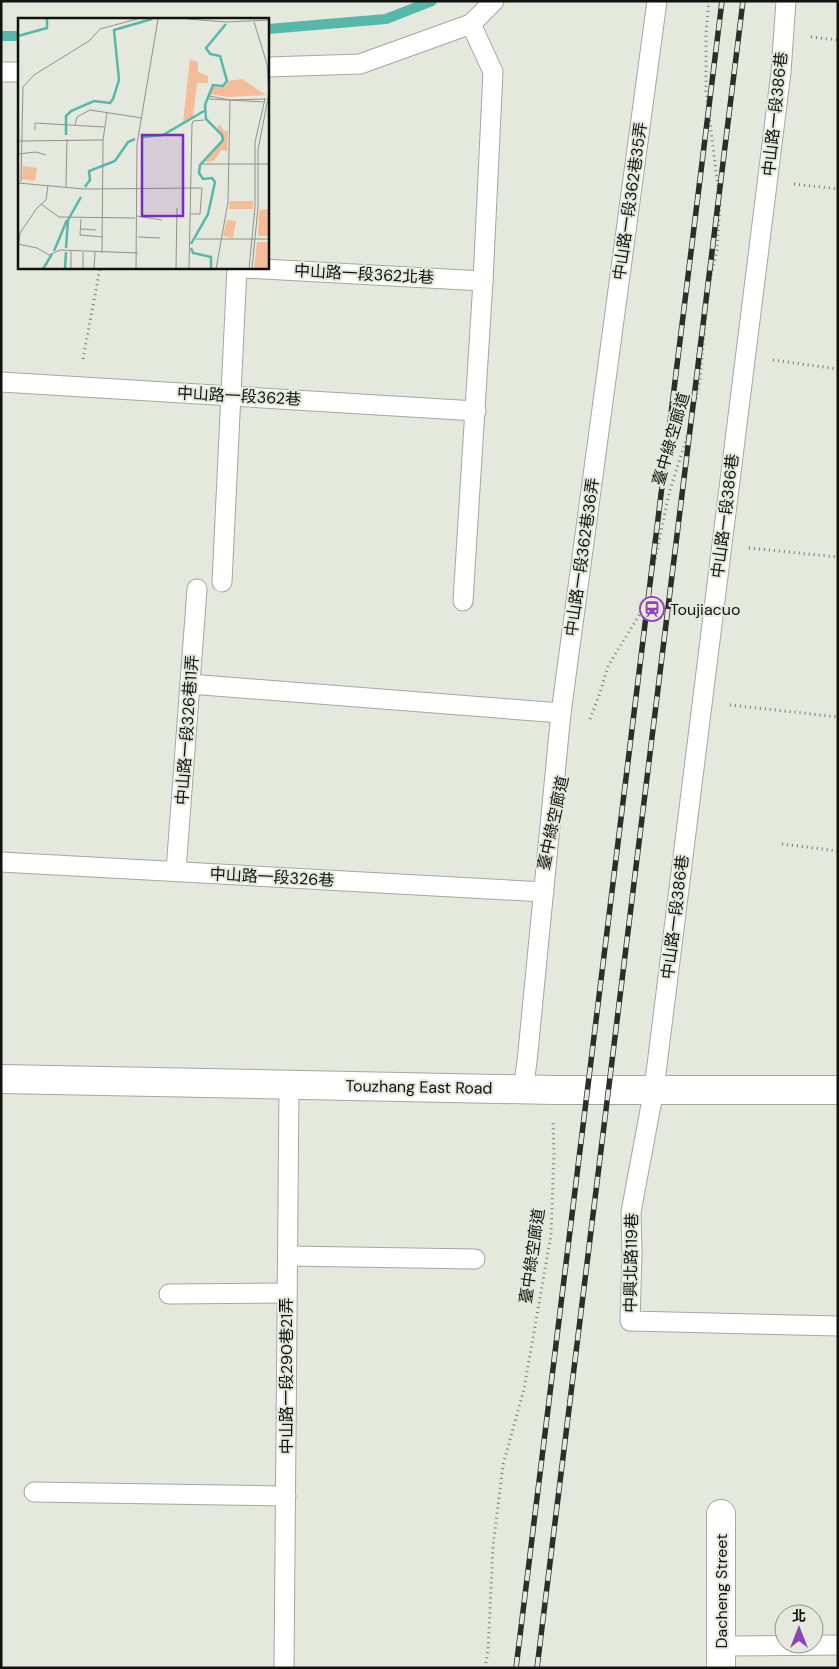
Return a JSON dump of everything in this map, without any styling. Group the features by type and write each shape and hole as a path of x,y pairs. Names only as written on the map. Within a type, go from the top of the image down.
{"street":[{"name":"Touzhang East Road","path":"1,1079 553,1090 838,1090"},
{"name":"Dacheng Street","path":"721,1514 721,1657"}],"lane":[{"path":"269,67 360,64 471,24 494,1"},
{"name":"中山路一段362巷35弄","path":"603,400 658,1"},
{"name":"中山路一段386巷","path":"654,1089 781,72 786,1"},
{"path":"463,602 476,411 493,72 471,24"},
{"path":"1,72 18,72"},
{"path":"222,582 236,269"},
{"name":"中山路一段362北巷","path":"262,269 483,281"},
{"name":"中山路一段362巷","path":"1,382 476,411"},
{"name":"中山路一段362巷36弄","path":"523,1089 561,713 603,400"},
{"name":"中山路一段326巷11弄","path":"176,872 197,589"},
{"path":"190,684 561,713"},
{"name":"中山路一段326巷","path":"1,862 544,892"},
{"name":"中山路一段290巷21弄","path":"284,1668 289,1085"},
{"name":"中興北路119巷","path":"654,1089 631,1212 630,1321 838,1326"},
{"path":"288,1256 475,1259"},
{"path":"169,1294 287,1293"},
{"path":"34,1492 286,1496"},
{"path":"721,1657 838,1645"}],"path":[{"name":"臺中綠空廊道","path":"589,721 608,666 646,604 669,493 688,434 700,380 708,289 717,250 720,203 706,91 706,33 709,1"},
{"path":"767,182 838,189"},
{"path":"78,387 100,269"},
{"path":"745,356 838,369"},
{"path":"721,545 838,557"},
{"path":"702,701 838,717"},
{"path":"782,844 838,851"},
{"name":"臺中綠空廊道","path":"485,1668 488,1651 493,1546 503,1466 514,1432 524,1389 551,1235 554,1152 553,1090"}],"waterway":[{"path":"269,29 386,19 432,1"},
{"path":"1,36 18,36"}],"railway":[{"path":"516,1668 722,1"},
{"path":"537,1668 743,1"}],"place":[{"name":"Toujiacuo","path":"652,609"}]}
